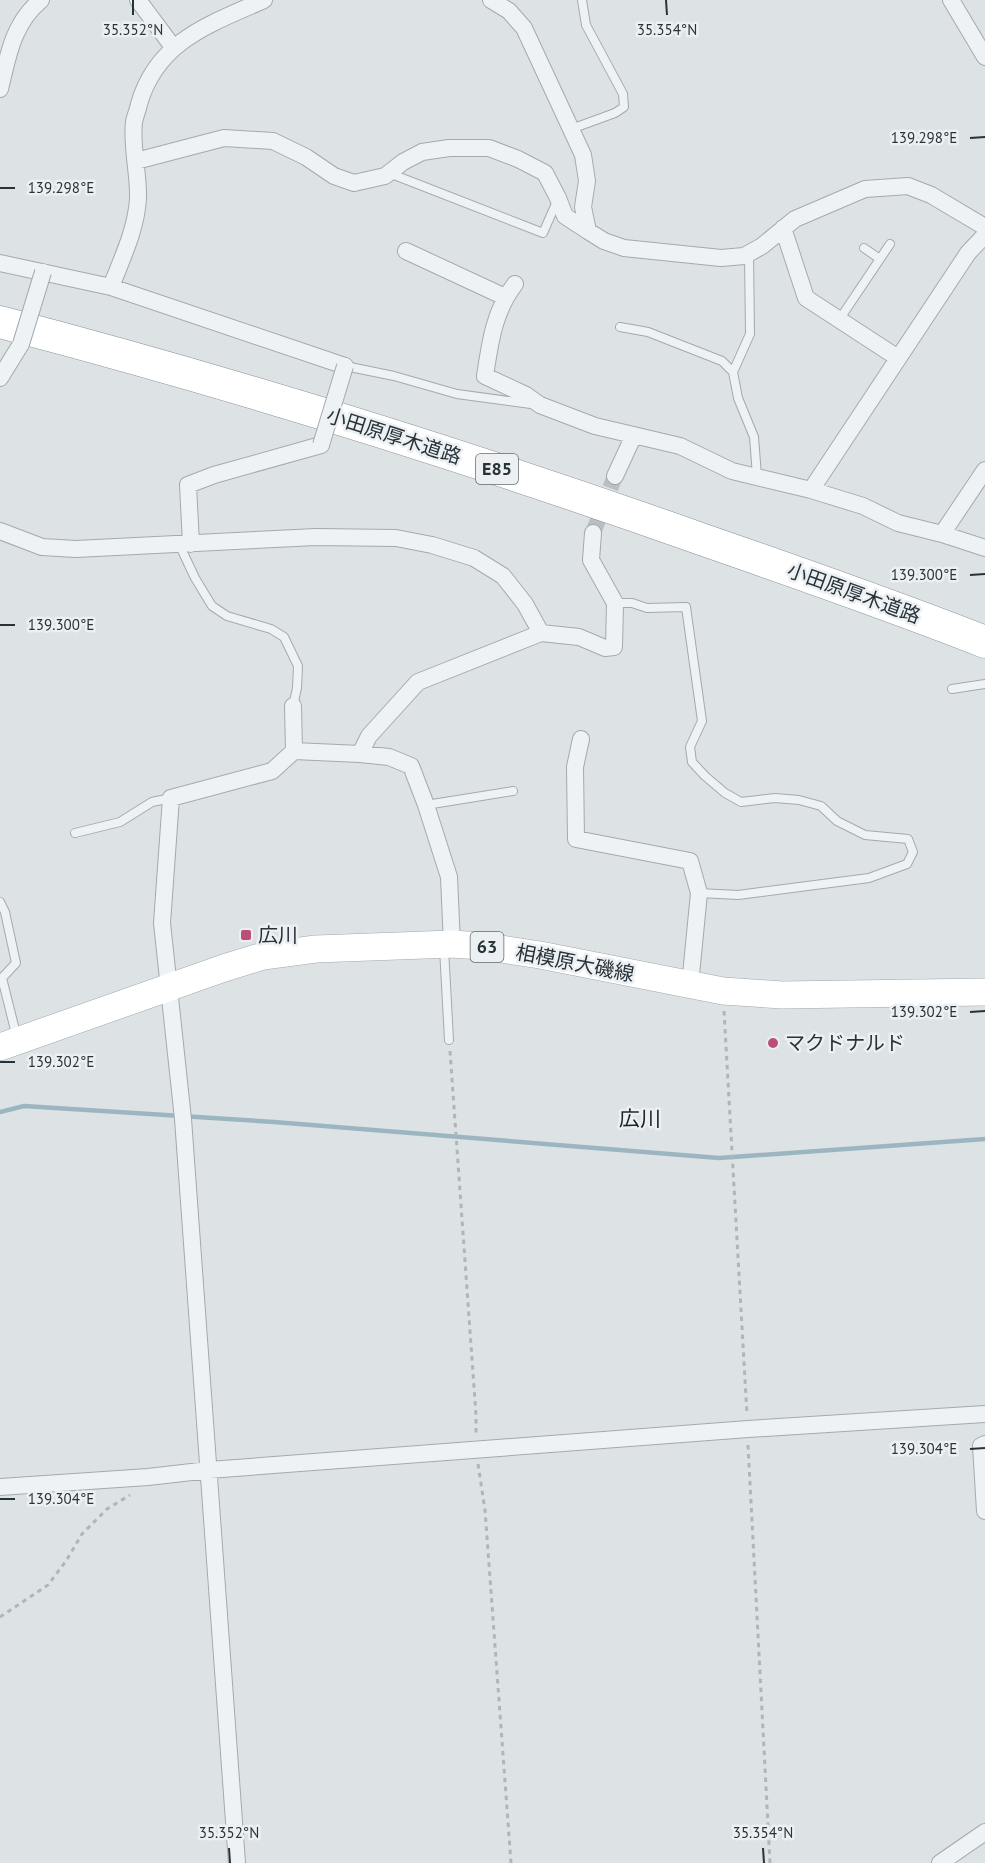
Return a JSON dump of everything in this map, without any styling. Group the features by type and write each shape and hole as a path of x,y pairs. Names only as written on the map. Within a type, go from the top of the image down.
{"highway":[{"name":"小田原厚木道路","path":"0,302 116,332 345,399 499,448 644,495 911,591 985,621"},
{"name":"小田原厚木道路","path":"10,333 122,355 384,432 903,609 985,642"}],"main road":[{"name":"相模原大磯線","path":"9,1044 170,986 263,956 316,949 448,944 482,946 723,991 782,995 985,992"}],"street":[{"path":"0,89 5,41 16,31 33,6 41,0"},
{"path":"138,0 173,47"},
{"path":"111,286 133,230 138,199 134,122 143,89 160,60 173,47 197,30 264,0"},
{"path":"491,0 509,11 524,28 583,155 587,181 583,207 588,231"},
{"path":"951,0 983,49"},
{"path":"136,161 224,138 245,138 273,141 334,176 354,183 385,176 403,162 422,152 449,148 489,148 545,173 565,216 604,241 624,248 721,258 744,256 762,246 795,219 865,189 908,186 931,195 985,227"},
{"path":"783,228 806,298 898,358"},
{"path":"811,490 968,253 985,235"},
{"path":"406,250 510,291 492,332 485,376 526,395 540,405 595,426 680,446 732,471 811,490 863,507 898,524 942,534 985,548"},
{"path":"0,263 111,286 345,366 321,445 214,475 188,485 185,544"},
{"path":"0,378 10,333 43,272"},
{"path":"615,476 634,435"},
{"path":"942,534 985,470"},
{"path":"0,531 42,547 76,549 316,537 396,538 432,545 474,558 503,576 525,604 541,633"},
{"path":"360,754 369,736 418,682 541,633 579,637 605,648 614,647 615,603 591,560 593,533"},
{"path":"293,706 294,751"},
{"path":"581,739 575,767 576,839 690,861 699,893 690,985"},
{"path":"237,1863 183,1119 162,922 171,798 272,771 294,751 389,757 411,766 449,877 448,944"},
{"path":"0,1487 748,1429 985,1414"},
{"path":"985,1444 981,1446 985,1511"},
{"path":"939,1863 985,1832"}],"lane":[{"path":"571,129 615,114 624,107 623,94 586,25 582,0"},
{"path":"389,173 543,233 558,198"},
{"path":"839,321 890,244"},
{"path":"864,248 880,259"},
{"path":"733,372 750,334 749,253"},
{"path":"621,327 648,333 722,361 733,372 740,405 754,437 757,476"},
{"path":"345,366 394,376 457,394 540,405"},
{"path":"185,544 195,578 212,606 226,616 271,629 284,637 298,666 293,706"},
{"path":"615,603 632,603 648,608 686,607 702,721 690,747 692,762 725,793 741,802 775,798 799,800 821,806 837,821 865,835 908,839 913,852 907,864 869,878 738,895 699,893"},
{"path":"952,689 985,684"},
{"path":"426,805 513,791"},
{"path":"75,833 120,822 152,802 171,798"},
{"path":"0,902 5,912 16,963 2,978 9,1044"},
{"path":"448,944 449,1040"}],"path":[{"path":"0,1617 48,1585 82,1534 107,1509 137,1491 148,1477"}],"waterway":[{"path":"0,1112 24,1106 274,1122 719,1158 985,1139"}],"tunnel":[{"path":"593,533 615,476"}],"place":[{"name":"広川","path":"246,935"},
{"name":"マクドナルド","path":"773,1043"}],"district":[{"name":"広川","path":"640,1119"}]}
